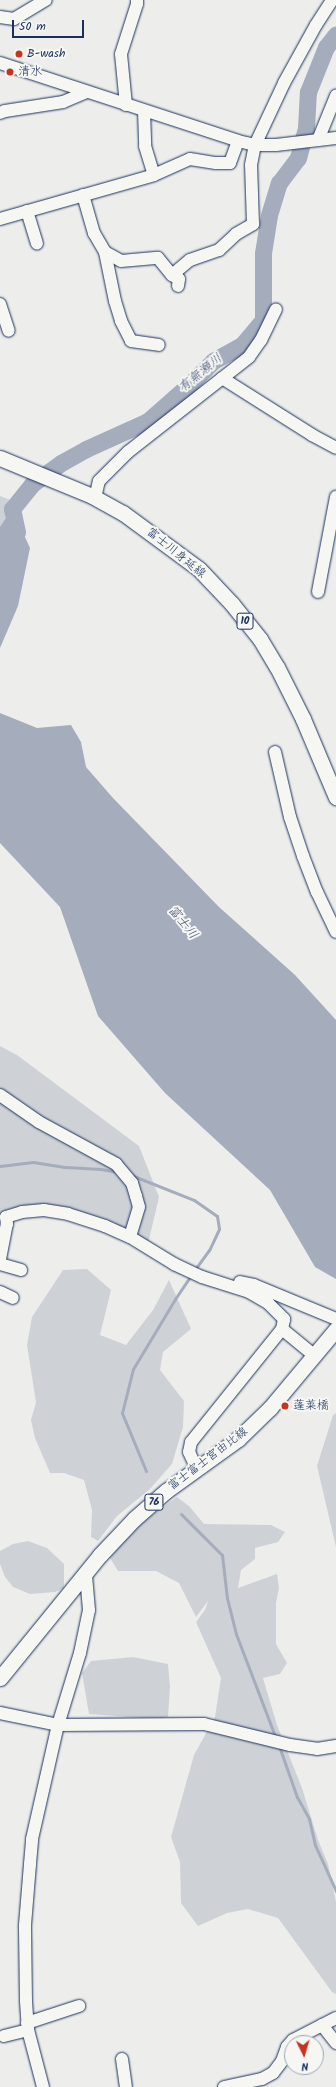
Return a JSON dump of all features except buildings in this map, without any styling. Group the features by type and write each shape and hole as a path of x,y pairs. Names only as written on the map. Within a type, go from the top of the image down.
{"main road":[{"name":"富士川身延線","path":"0,458 94,497 123,513 199,569 232,604 260,640 277,667 303,719 336,798"},
{"name":"富士富士宮由比線","path":"0,1678 86,1572 134,1519 166,1491 243,1434 270,1408 336,1329"}],"street":[{"path":"0,17 14,19 46,0"},
{"path":"126,105 121,54 138,4 137,0"},
{"path":"172,275 190,260 219,250 236,234 253,224 251,165 255,145 284,83 316,25 332,0"},
{"path":"0,63 144,111 255,145 276,145 336,139"},
{"path":"0,113 63,102 86,92"},
{"path":"316,140 336,96"},
{"path":"144,111 145,146 154,175"},
{"path":"0,219 154,175 190,159 216,163 230,163 238,141"},
{"path":"83,195 94,233 105,252 115,301 121,321 131,341 159,345"},
{"path":"27,211 37,244"},
{"path":"105,252 121,261 158,258 172,275 179,279 178,286"},
{"path":"0,304 9,331"},
{"path":"94,497 99,481 128,452 249,357 261,340 276,309"},
{"path":"222,378 312,435 336,448"},
{"path":"318,592 336,497"},
{"path":"275,752 290,817 303,856 317,892 336,932"},
{"path":"0,1095 39,1122 116,1164 132,1183 138,1207 130,1237"},
{"path":"0,1259 6,1217 22,1212 44,1210 83,1219 105,1226 130,1237 202,1277 249,1292 268,1303 284,1319 282,1329 191,1442 189,1452 197,1469"},
{"path":"0,1264 21,1270"},
{"path":"218,1282 223,1278 254,1285 336,1319"},
{"path":"0,1292 14,1298"},
{"path":"282,1329 315,1356"},
{"path":"43,2087 27,2027 25,1925 32,1839 58,1725 80,1653 89,1610 86,1572"},
{"path":"0,1713 58,1725 204,1724 290,1745 317,1749 336,1746"},
{"path":"4,2036 79,2006"},
{"path":"224,2087 262,2079 273,2073 282,2060 287,2047 293,2040 336,2018"},
{"path":"322,2025 336,2043"},
{"path":"122,2058 126,2087"}],"shaded area":[{"path":"0,496 18,503 0,528"},
{"path":"0,1046 17,1055 139,1146 159,1197 148,1244 44,1210 0,1218"},
{"path":"87,1269 111,1290 100,1335 126,1345 153,1310 169,1280 191,1329 163,1352 160,1370 184,1401 183,1427 172,1464 150,1489 117,1516 98,1541 91,1537 92,1510 84,1480 64,1473 50,1473 35,1438 31,1420 36,1402 27,1345 32,1317 63,1270"},
{"path":"336,1413 336,1547 317,1466 333,1415"},
{"path":"177,1497 189,1506 204,1524 271,1525 285,1532 278,1542 255,1548 255,1559 241,1570 238,1588 277,1574 279,1588 276,1603 276,1644 287,1663 280,1674 263,1678 277,1725 302,1788 318,1840 328,1864 336,1902 336,1994 332,1992 278,1918 248,1909 227,1913 198,1926 181,1903 180,1862 171,1837 194,1755 215,1717 221,1678 196,1622 205,1610 208,1601 196,1617 179,1583 156,1571 118,1571 110,1558 128,1532"},
{"path":"28,1541 47,1548 64,1564 64,1588 55,1592 30,1594 13,1587 5,1577 0,1564 0,1551 13,1544"},
{"path":"133,1657 168,1664 170,1687 168,1717 159,1719 89,1714 82,1673 91,1661"}],"water":[{"path":"12,509 30,548 18,606 0,648 0,527"},
{"name":"富士川","path":"0,713 37,728 71,725 81,742 86,767 113,798 219,907 295,975 336,1020 336,1279 315,1267 270,1190 165,1093 98,1016 60,907 0,843"}],"waterway":[{"name":"有無瀬川","path":"17,532 12,509 32,484 61,463 86,449 148,421 190,384 213,361 242,345 263,320 263,253 269,215 279,183 298,158 306,128 308,92 326,47 336,34"},
{"path":"0,1166 33,1162 65,1167 101,1169 118,1172"},
{"path":"131,1175 194,1200 217,1216 219,1229 209,1250 194,1271"},
{"path":"146,1471 122,1413 133,1369 191,1275"},
{"path":"181,1514 222,1555 227,1598 236,1634 276,1739"},
{"path":"279,1746 297,1797 309,1819 315,1845 336,1891"}],"place":[{"name":"B-wash","path":"19,54"},
{"name":"清水","path":"10,72"},
{"name":"蓬莱橋","path":"285,1406"}]}
